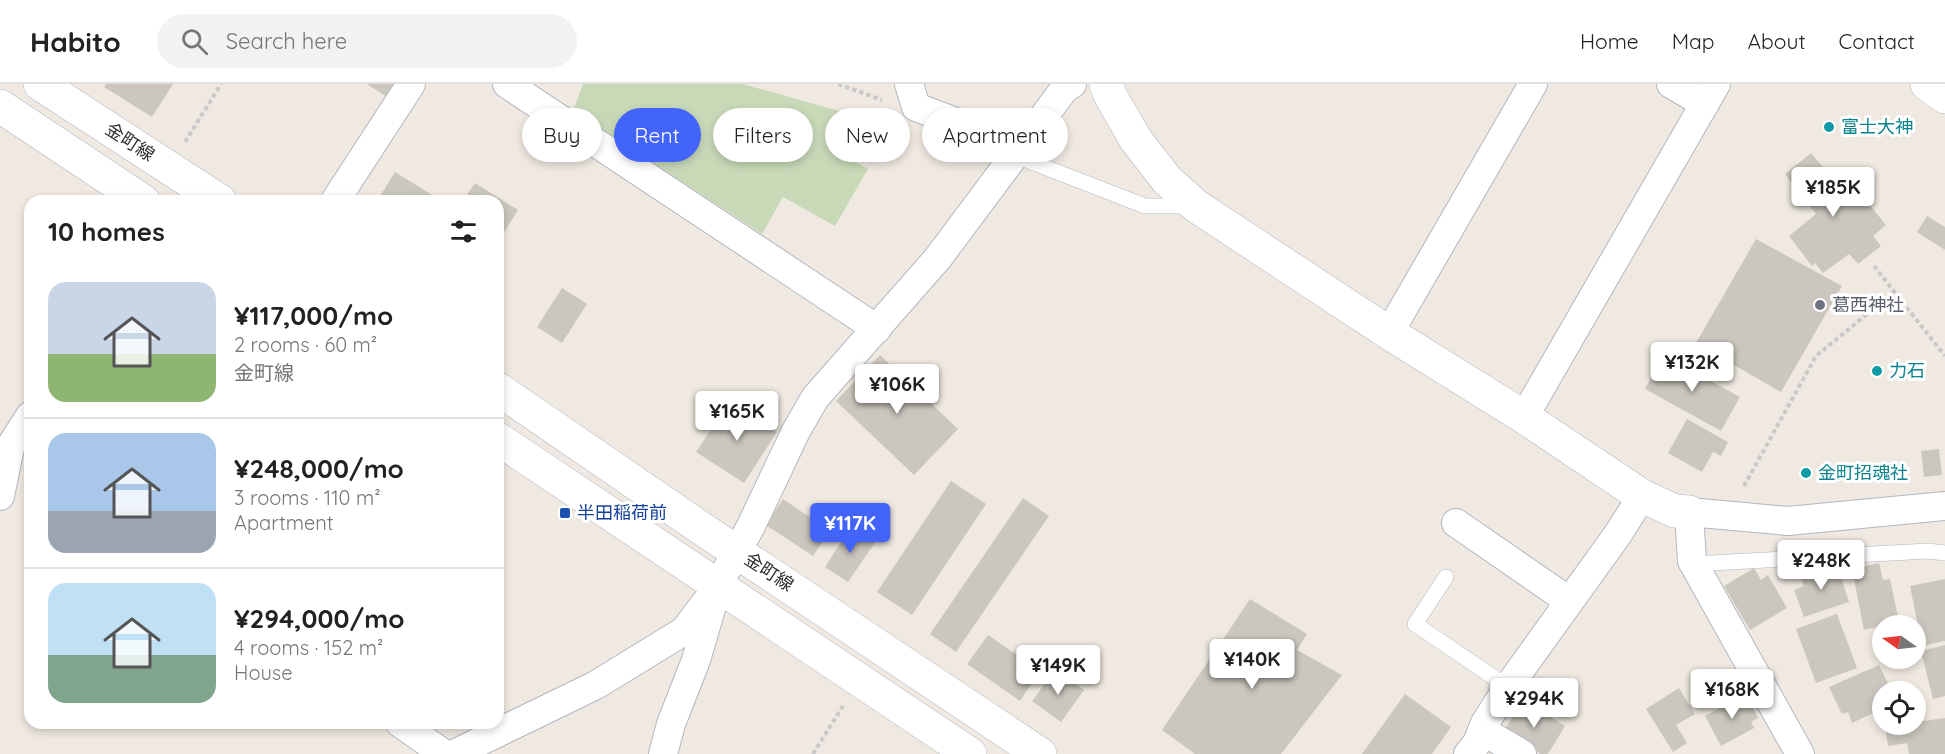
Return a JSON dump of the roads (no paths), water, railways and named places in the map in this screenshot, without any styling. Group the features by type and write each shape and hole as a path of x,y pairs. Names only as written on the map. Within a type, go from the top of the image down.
{"main road":[{"name":"金町線","path":"40,84 211,195"},
{"path":"1106,84 1136,140 1167,180 1196,206 1389,333 1524,417 1642,496 1675,511 1689,512"},
{"path":"1927,84 1945,97"},
{"path":"0,106 133,195"},
{"name":"金町線","path":"504,393 1040,754"},
{"path":"504,443 970,754"}],"street":[{"path":"339,195 411,84"},
{"path":"507,84 877,329"},
{"path":"1050,108 1065,88 1072,84"},
{"path":"1389,333 1533,84"},
{"path":"1524,417 1711,94 1671,84"},
{"path":"913,95 938,108"},
{"path":"454,754 596,685 684,631 718,585 751,526 796,431 815,398 938,258 1011,162"},
{"path":"0,496 13,449 24,428"},
{"path":"1522,754 1476,742 1508,687 1618,534 1642,496"},
{"path":"1800,754 1693,564 1689,512 1788,521 1945,506"},
{"path":"1456,523 1569,601"},
{"path":"663,754 671,724 696,660 718,585"},
{"path":"409,729 444,754"}],"lane":[{"path":"1044,162 1145,206 1196,206"},
{"path":"1693,564 1928,551 1945,553"},
{"path":"1446,577 1415,624 1508,687"}],"place":[{"name":"富士大神","path":"1829,127"},
{"name":"葛西神社","path":"1820,305"},
{"name":"力石","path":"1877,371"},
{"name":"金町招魂社","path":"1806,473"},
{"name":"半田稲荷前","path":"565,513"}]}
